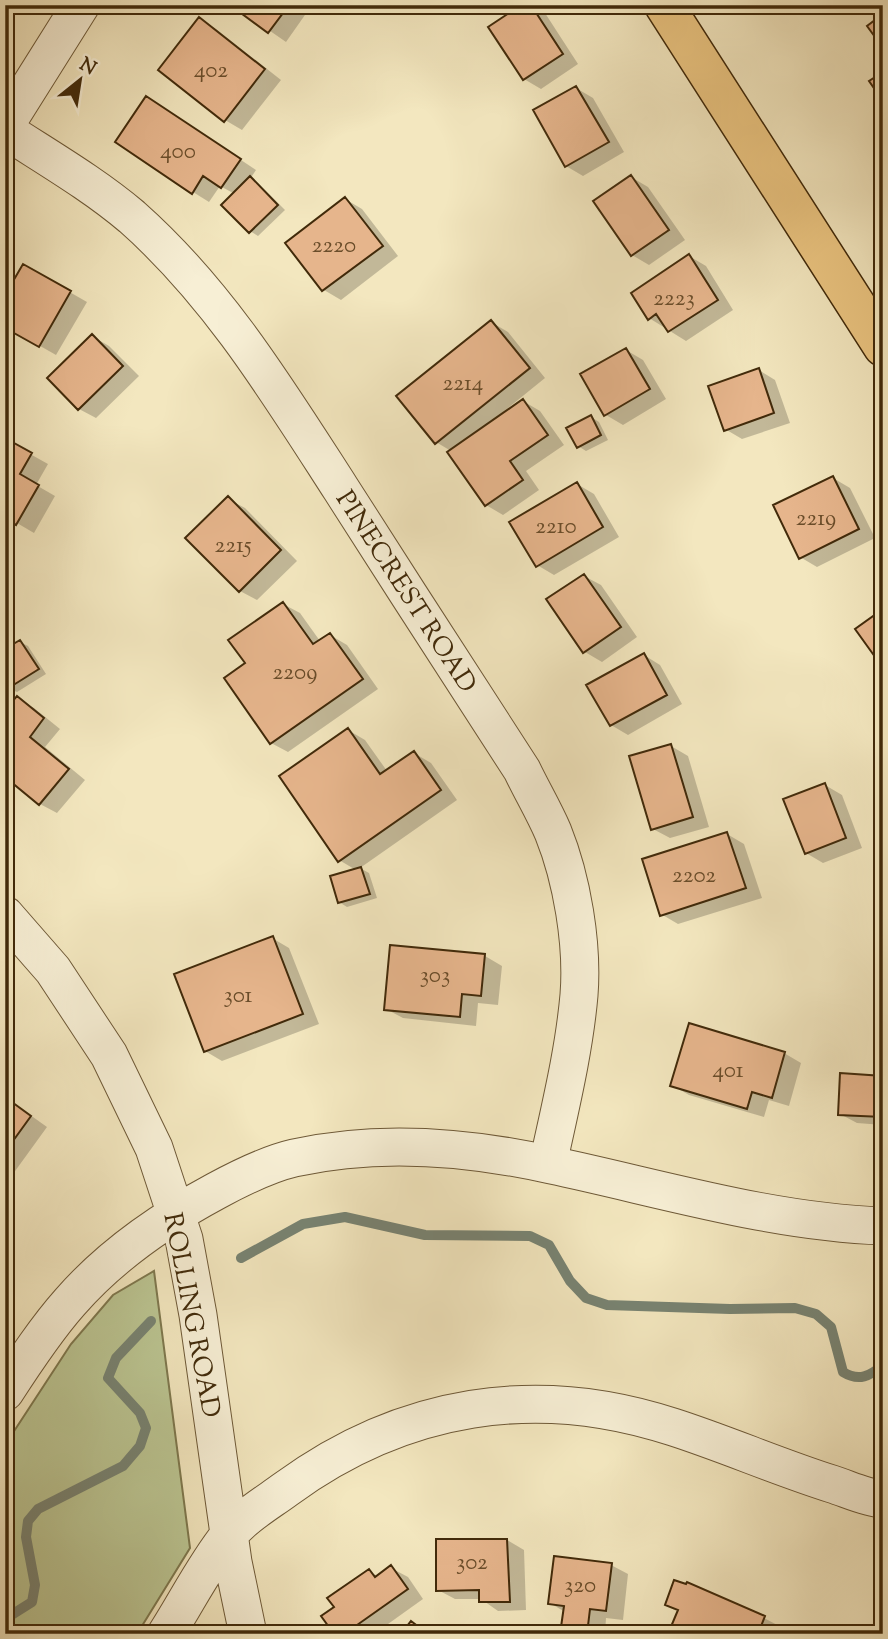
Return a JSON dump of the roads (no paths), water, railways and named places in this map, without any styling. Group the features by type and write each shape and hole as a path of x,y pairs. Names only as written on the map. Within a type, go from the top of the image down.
{"main road":[{"path":"664,5 883,347"}],"street":[{"path":"5,128 81,5"},
{"name":"PINECREST ROAD","path":"5,128 77,176 131,217 178,263 230,323 284,400 522,770 553,833 569,883 577,935 579,993 573,1044 548,1164"},
{"name":"ROLLING ROAD","path":"5,915 53,970 109,1055 154,1148 176,1212 184,1239 198,1315 229,1534 248,1634"},
{"path":"5,1392 69,1302 102,1269 176,1212 238,1179 292,1158 347,1149 410,1146 474,1151 548,1164 743,1209 850,1225 883,1226"},
{"path":"166,1634 229,1534 300,1479 350,1449 399,1426 487,1406 545,1403 596,1408 646,1418 881,1501"}],"waterway":[{"path":"241,1258 303,1224 345,1217 425,1235 530,1236 549,1245 570,1281 586,1298 607,1305 795,1308 816,1314 831,1327 843,1372 859,1377 874,1372 883,1365"},
{"path":"5,1619 32,1602 35,1585 26,1537 28,1521 38,1509 123,1466 140,1446 146,1428 140,1413 108,1378 116,1358 151,1321"}]}
